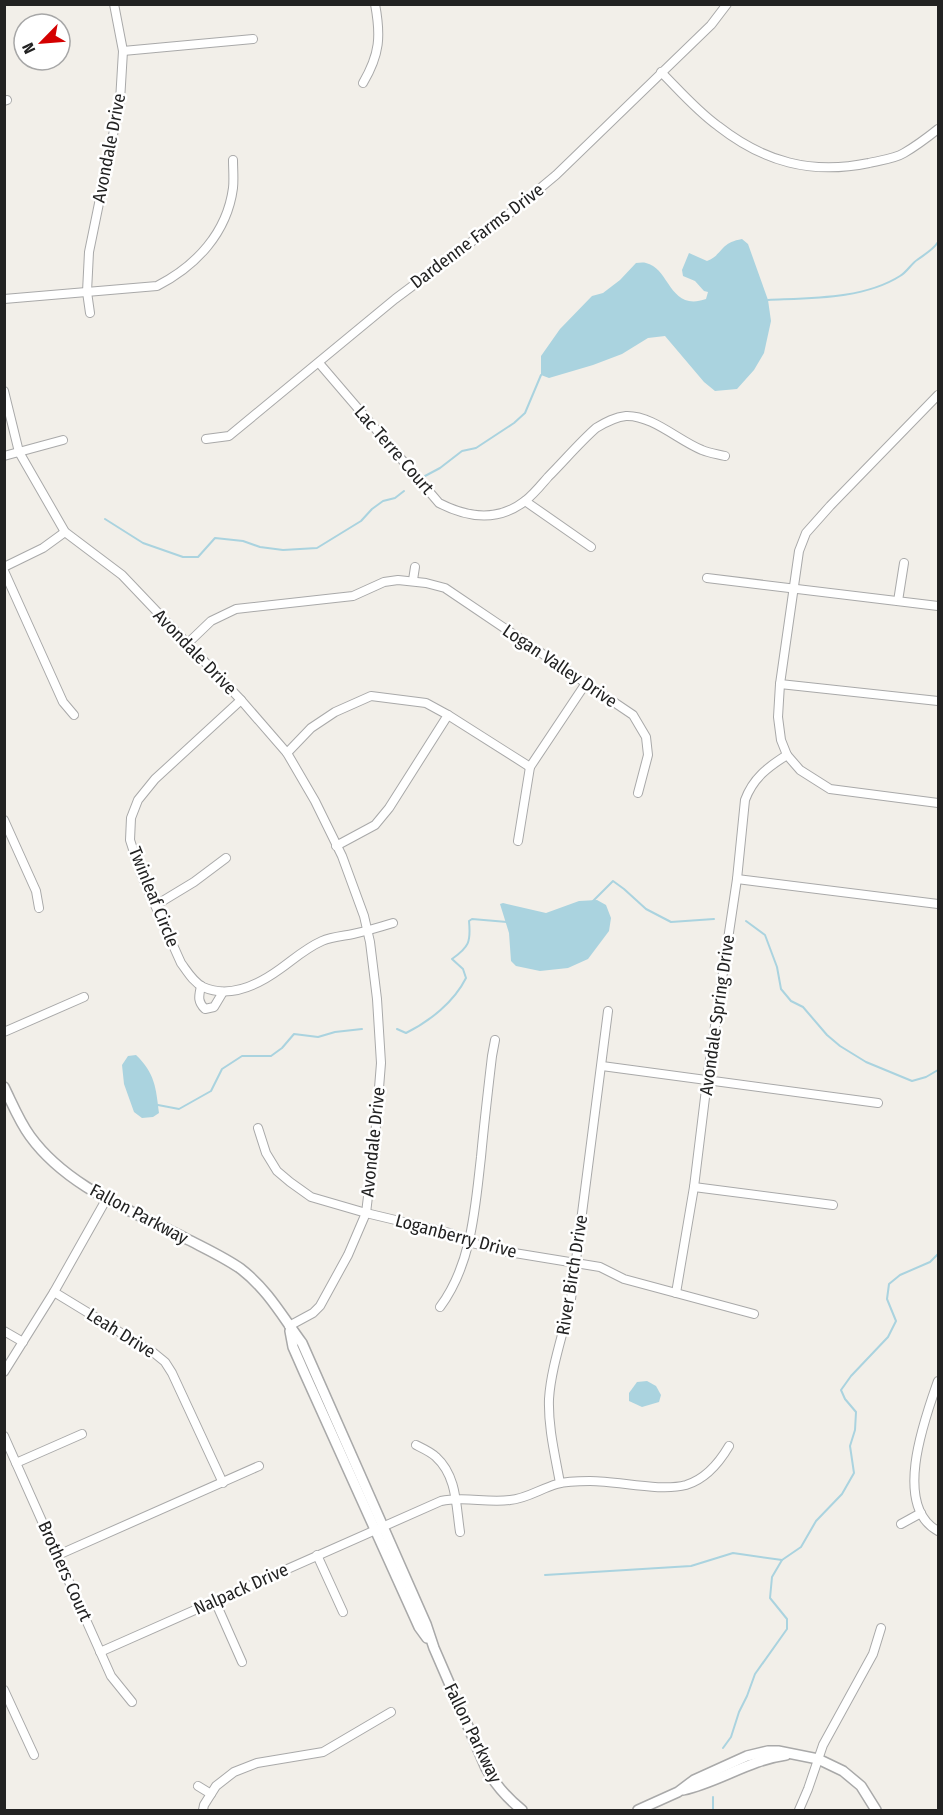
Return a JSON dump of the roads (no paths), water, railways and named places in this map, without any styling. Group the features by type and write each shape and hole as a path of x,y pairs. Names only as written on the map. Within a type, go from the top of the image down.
{"street":[{"name":"Avondale Drive","path":"90,313 87,292 89,252 120,102 123,51 114,4"},
{"path":"363,83 371,70 380,36 375,4"},
{"name":"Dardenne Farms Drive","path":"206,439 229,436 395,299 531,196 596,138 661,72 711,26 727,4"},
{"path":"123,51 253,39"},
{"path":"661,72 717,126 759,153 801,166 846,167 892,158 903,154 939,129"},
{"path":"4,299 157,286 176,276 208,245 223,223 230,204 233,185 232,160"},
{"name":"Lac Terre Court","path":"319,363 439,503 471,516 501,513 525,501 596,428 618,418 627,416 644,419 704,451 725,456"},
{"name":"Avondale Drive","path":"4,391 19,452 65,532 122,575 241,700 287,753 315,801 342,856 361,906 368,930 377,999 381,1063 366,1213 348,1255 320,1306 313,1313 288,1326"},
{"path":"939,394 813,524 802,540 780,684 778,728 787,755 800,770 830,789 939,803"},
{"path":"4,456 63,440"},
{"path":"525,501 553,523 591,547"},
{"path":"65,532 43,548 4,569 63,702 74,715"},
{"path":"898,601 904,563"},
{"path":"413,580 415,567"},
{"path":"707,578 939,606"},
{"name":"Logan Valley Drive","path":"187,644 211,621 236,609 352,596 384,582 399,580 413,580 445,588 633,715 646,737 648,755 638,793"},
{"path":"518,841 530,767 586,683"},
{"path":"780,684 939,701"},
{"path":"287,753 311,728 335,712 371,696 426,703 530,767"},
{"name":"Twinleaf Circle","path":"241,700 155,779 138,800 130,818 130,840 141,873 181,963 189,975 201,986 232,993 256,984 279,970 301,952 323,940 368,930"},
{"path":"336,846 375,825 389,808 448,715"},
{"name":"Avondale Spring Drive","path":"676,1293 694,1187 737,879 743,812 749,788 759,774 787,755"},
{"path":"4,820 36,891 39,908"},
{"path":"156,905 194,882 226,858"},
{"path":"737,879 939,904"},
{"path":"368,930 393,922"},
{"name":"Twinleaf Circle","path":"201,986 198,998 205,1009 214,1007 223,992"},
{"path":"4,1032 84,997"},
{"name":"River Birch Drive","path":"560,1483 551,1436 549,1401 552,1370 571,1299 608,1011"},
{"path":"440,1307 450,1293 460,1271 475,1212 495,1040"},
{"path":"602,1066 878,1103"},
{"name":"Fallon Parkway","path":"4,1087 21,1123 42,1151 69,1176 232,1263 254,1280 270,1297 288,1326 297,1355 379,1528 419,1627 434,1648 479,1753 494,1783 522,1810"},
{"name":"Loganberry Drive","path":"258,1128 266,1153 277,1171 311,1197 450,1233 468,1242 508,1252 600,1267 624,1279 754,1314"},
{"path":"694,1187 833,1205"},
{"path":"4,1372 54,1292 107,1198"},
{"name":"Leah Drive","path":"54,1292 165,1362 223,1483"},
{"path":"4,1331 22,1342"},
{"path":"939,1381 924,1421 914,1485 916,1501 921,1513 927,1522 939,1530"},
{"path":"16,1463 82,1434"},
{"name":"Brothers Court","path":"4,1436 111,1676 132,1702"},
{"path":"416,1445 436,1456 446,1469 453,1484 460,1532"},
{"name":"Nalpack Drive","path":"100,1652 441,1501 455,1498 510,1500 560,1483 600,1481 670,1488 687,1485 703,1477 720,1461 729,1446"},
{"path":"58,1556 259,1466"},
{"path":"901,1524 921,1513"},
{"path":"317,1555 343,1612"},
{"path":"215,1601 242,1662"},
{"path":"799,1810 824,1745 873,1654 881,1628"},
{"path":"4,1690 34,1755"},
{"path":"203,1810 216,1786 234,1772 257,1763 322,1752 391,1712"},
{"path":"638,1810 754,1762 794,1754 832,1765 851,1776 861,1786 876,1810"},
{"path":"198,1786 210,1794"}],"water":[{"path":"742,239 748,244 768,300 771,321 764,353 754,370 737,389 715,391 704,382 665,336 648,338 622,354 593,365 549,378 541,375 541,356 560,329 592,296 603,293 620,280 636,263 645,263 654,267 677,295 684,300 706,299 708,292 704,291 695,281 683,276 682,270 689,253 707,261 716,256 729,243"},
{"path":"597,900 606,905 611,918 609,931 588,959 568,968 540,971 516,966 511,961 509,933 500,904 546,913 579,901"},
{"path":"136,1055 154,1081 159,1113 153,1117 142,1118 134,1112 124,1084 122,1065 128,1056"},
{"path":"647,1381 656,1386 661,1395 659,1402 642,1407 629,1401 629,1393 637,1382"}],"waterway":[{"path":"768,300 837,296 886,284 902,274 938,242"},
{"path":"425,476 462,451 476,448 514,423 525,413 541,375"},
{"path":"105,519 143,543 183,557 198,557 215,538 243,541 260,547 283,550 317,548 361,521 383,501 395,498 404,491"},
{"path":"592,902 613,881 646,909 671,922 714,919"},
{"path":"397,1029 406,1033 424,1023 448,1003 461,987 466,978 463,969 452,959 468,943 469,921 472,919 507,922"},
{"path":"746,921 765,935 777,967 781,989 791,1001 803,1007 827,1035 840,1046 866,1062 912,1081 938,1070"},
{"path":"158,1105 179,1109 211,1091 222,1069 242,1056 271,1056 282,1048 294,1034 318,1037 335,1032 362,1029"},
{"path":"723,1748 731,1737 755,1674 787,1629 787,1619 770,1598 772,1577 782,1560 801,1547 816,1521 842,1494 854,1473 850,1446 855,1430 856,1412 841,1390 851,1376 888,1337 896,1321 887,1299 889,1284 900,1275 930,1262 938,1254"},
{"path":"545,1575 691,1566 733,1553 782,1560"},
{"path":"713,1797 713,1810"}]}
